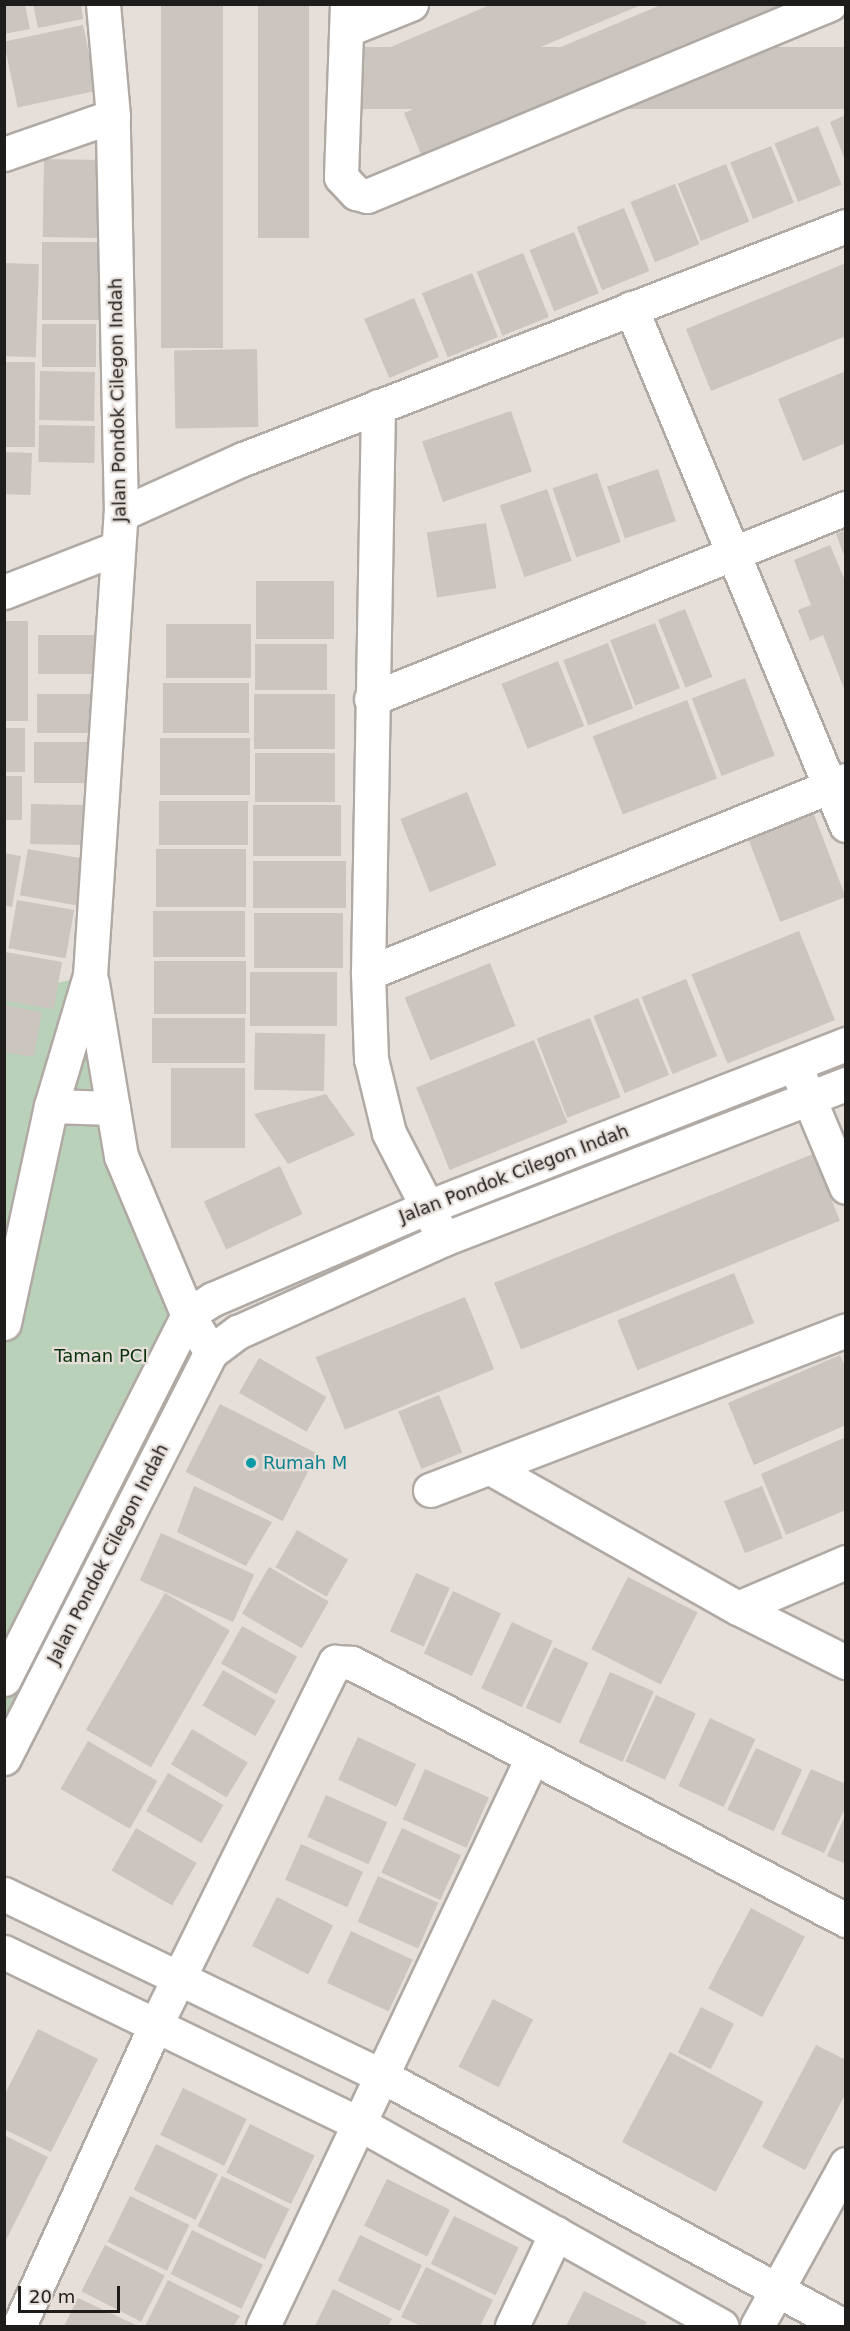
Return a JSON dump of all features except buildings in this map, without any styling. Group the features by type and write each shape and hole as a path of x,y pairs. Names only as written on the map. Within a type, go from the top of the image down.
{"street":[{"name":"Jalan Pondok Cilegon Indah","path":"5,1319 51,1106 90,975 121,514 113,116 103,4"},
{"path":"411,4 346,17 341,177 356,193 367,196 830,4"},
{"path":"4,154 113,116"},
{"path":"121,514 378,406 846,226"},
{"path":"631,308 732,556 838,783 846,825"},
{"path":"378,406 371,699 368,973 371,1059 389,1133 444,1239"},
{"path":"371,699 732,556 846,508"},
{"path":"4,592 117,548"},
{"path":"368,973 838,783"},
{"name":"Jalan Pondok Cilegon Indah","path":"90,975 120,1156 188,1315 211,1352"},
{"name":"Jalan Pondok Cilegon Indah","path":"4,1679 188,1315 213,1299 428,1207 840,1046"},
{"path":"840,1046 846,1082"},
{"path":"795,1065 846,1187"},
{"name":"Jalan Pondok Cilegon Indah","path":"4,1758 211,1352 238,1332 444,1239 809,1100 846,1082"},
{"path":"51,1106 113,1108"},
{"path":"430,1490 492,1469 846,1330"},
{"path":"492,1469 738,1608 846,1662"},
{"path":"738,1608 846,1562"},
{"path":"19,2326 157,2022 334,1662 352,1663 846,1920"},
{"path":"263,2326 532,1758"},
{"path":"4,1894 382,2076 844,2326"},
{"path":"4,1952 157,2022 360,2124 721,2326"},
{"path":"757,2326 846,2164"},
{"path":"512,2326 556,2233"}],"green space":[{"name":"Taman PCI","path":"90,975 121,1156 211,1352 5,1758 5,996"}],"place":[{"name":"Rumah M","path":"251,1463"}]}
